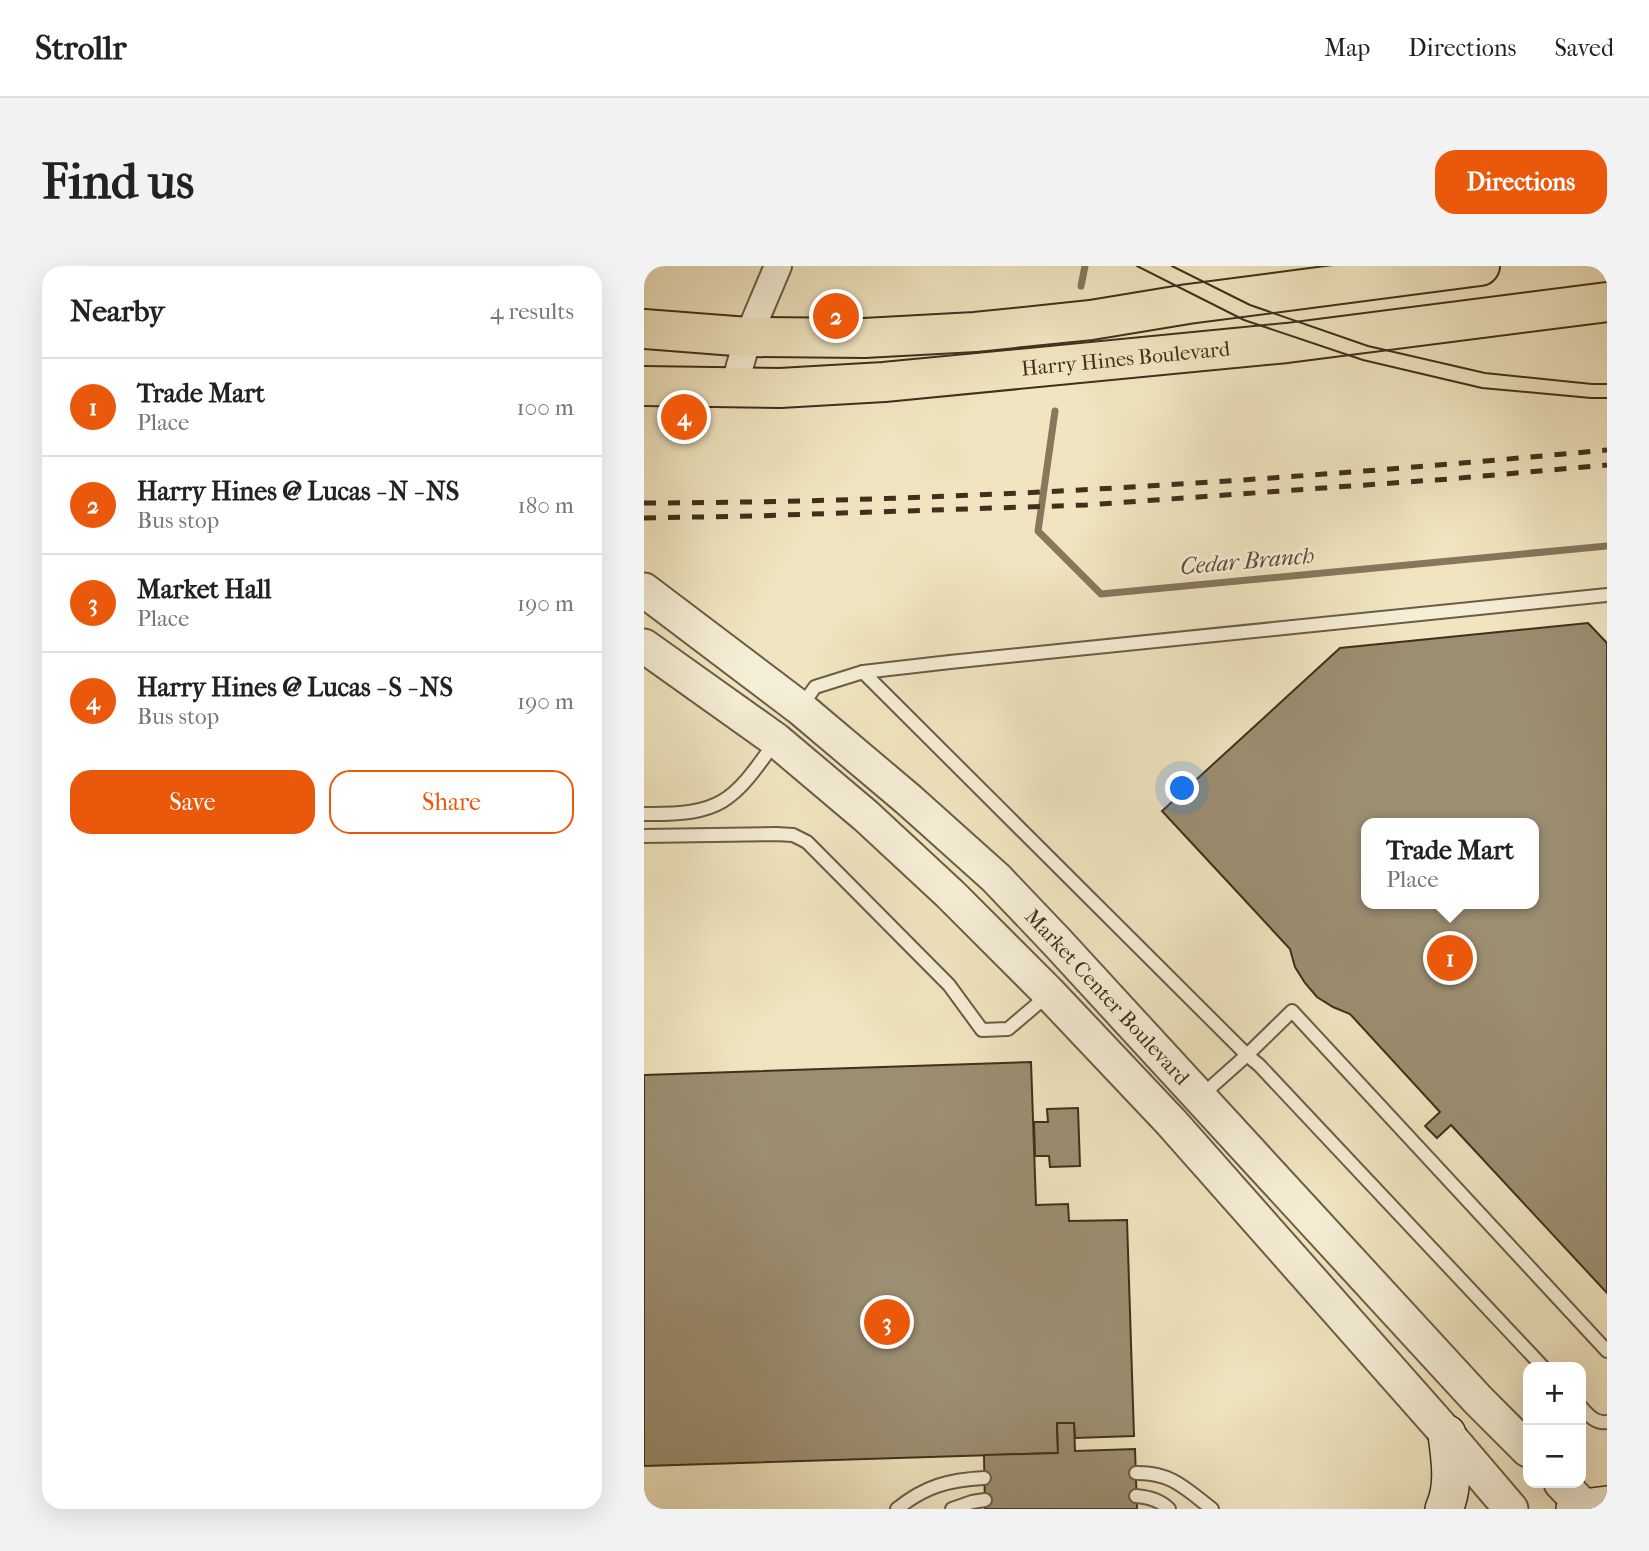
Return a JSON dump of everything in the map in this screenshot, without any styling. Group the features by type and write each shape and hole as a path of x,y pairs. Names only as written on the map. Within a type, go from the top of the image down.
{"main road":[{"name":"Harry Hines Boulevard","path":"644,329 748,337 864,338 975,332 1091,320 1420,270 1480,266"},
{"name":"Harry Hines Boulevard","path":"644,386 780,388 884,382 1287,343 1607,302"},
{"path":"1444,1509 1451,1481 1447,1434"}],"street":[{"path":"734,387 748,337 778,266"},
{"name":"Market Center Boulevard","path":"644,590 800,708 996,878 1478,1400 1523,1445"},
{"name":"Market Center Boulevard","path":"644,646 776,740 950,894 1049,993 1171,1122 1511,1509"},
{"path":"776,740 800,708"},
{"path":"1171,1122 1199,1097"}],"lane":[{"path":"800,708 815,687 863,672 1607,596"},
{"path":"863,672 1259,1065 1538,1362"},
{"path":"644,814 691,813 718,805 737,790 776,740"},
{"path":"644,836 776,834 793,835 807,842 949,985 982,1030 1008,1029 1049,993"},
{"path":"1199,1097 1292,1011 1607,1351"},
{"path":"1586,1413 1601,1423 1607,1422"},
{"path":"1136,1473 1150,1472 1177,1482 1212,1509"},
{"path":"897,1509 910,1498 933,1486 958,1479 984,1478"},
{"path":"1136,1496 1146,1496 1169,1509"},
{"path":"952,1509 985,1500"}],"building":[{"path":"1588,623 1607,643 1607,1293 1451,1125 1437,1138 1425,1126 1440,1112 1350,1014 1317,997 1295,967 1290,949 1162,811 1340,648"},
{"path":"1031,1062 1036,1205 1068,1204 1069,1221 1127,1220 1134,1436 1075,1438 1074,1423 1057,1423 1058,1453 644,1466 644,1075"},
{"path":"1078,1108 1080,1166 1050,1167 1049,1156 1035,1156 1034,1122 1048,1122 1047,1109"},
{"path":"1057,1423 1074,1423 1075,1451 1135,1449 1137,1509 985,1509 984,1455 1058,1453"}],"waterway":[{"name":"Cedar Branch","path":"1081,286 1085,266"},
{"name":"Cedar Branch","path":"1055,411 1038,531 1101,594 1607,546"}],"tram line":[{"path":"1137,266 1244,320 1363,360 1482,388 1607,398"},
{"path":"1172,266 1250,305 1368,346 1485,373 1607,384"}],"railway":[{"path":"644,503 1005,494 1246,480 1607,450"},
{"path":"644,518 1086,505 1607,465"}],"place":[{"name":"Harry Hines @ Lucas - N - NS","path":"836,316"},
{"name":"Harry Hines @ Lucas - S - NS","path":"684,417"},
{"name":"Trade Mart","path":"1450,958"},
{"name":"Market Hall","path":"887,1322"}]}
